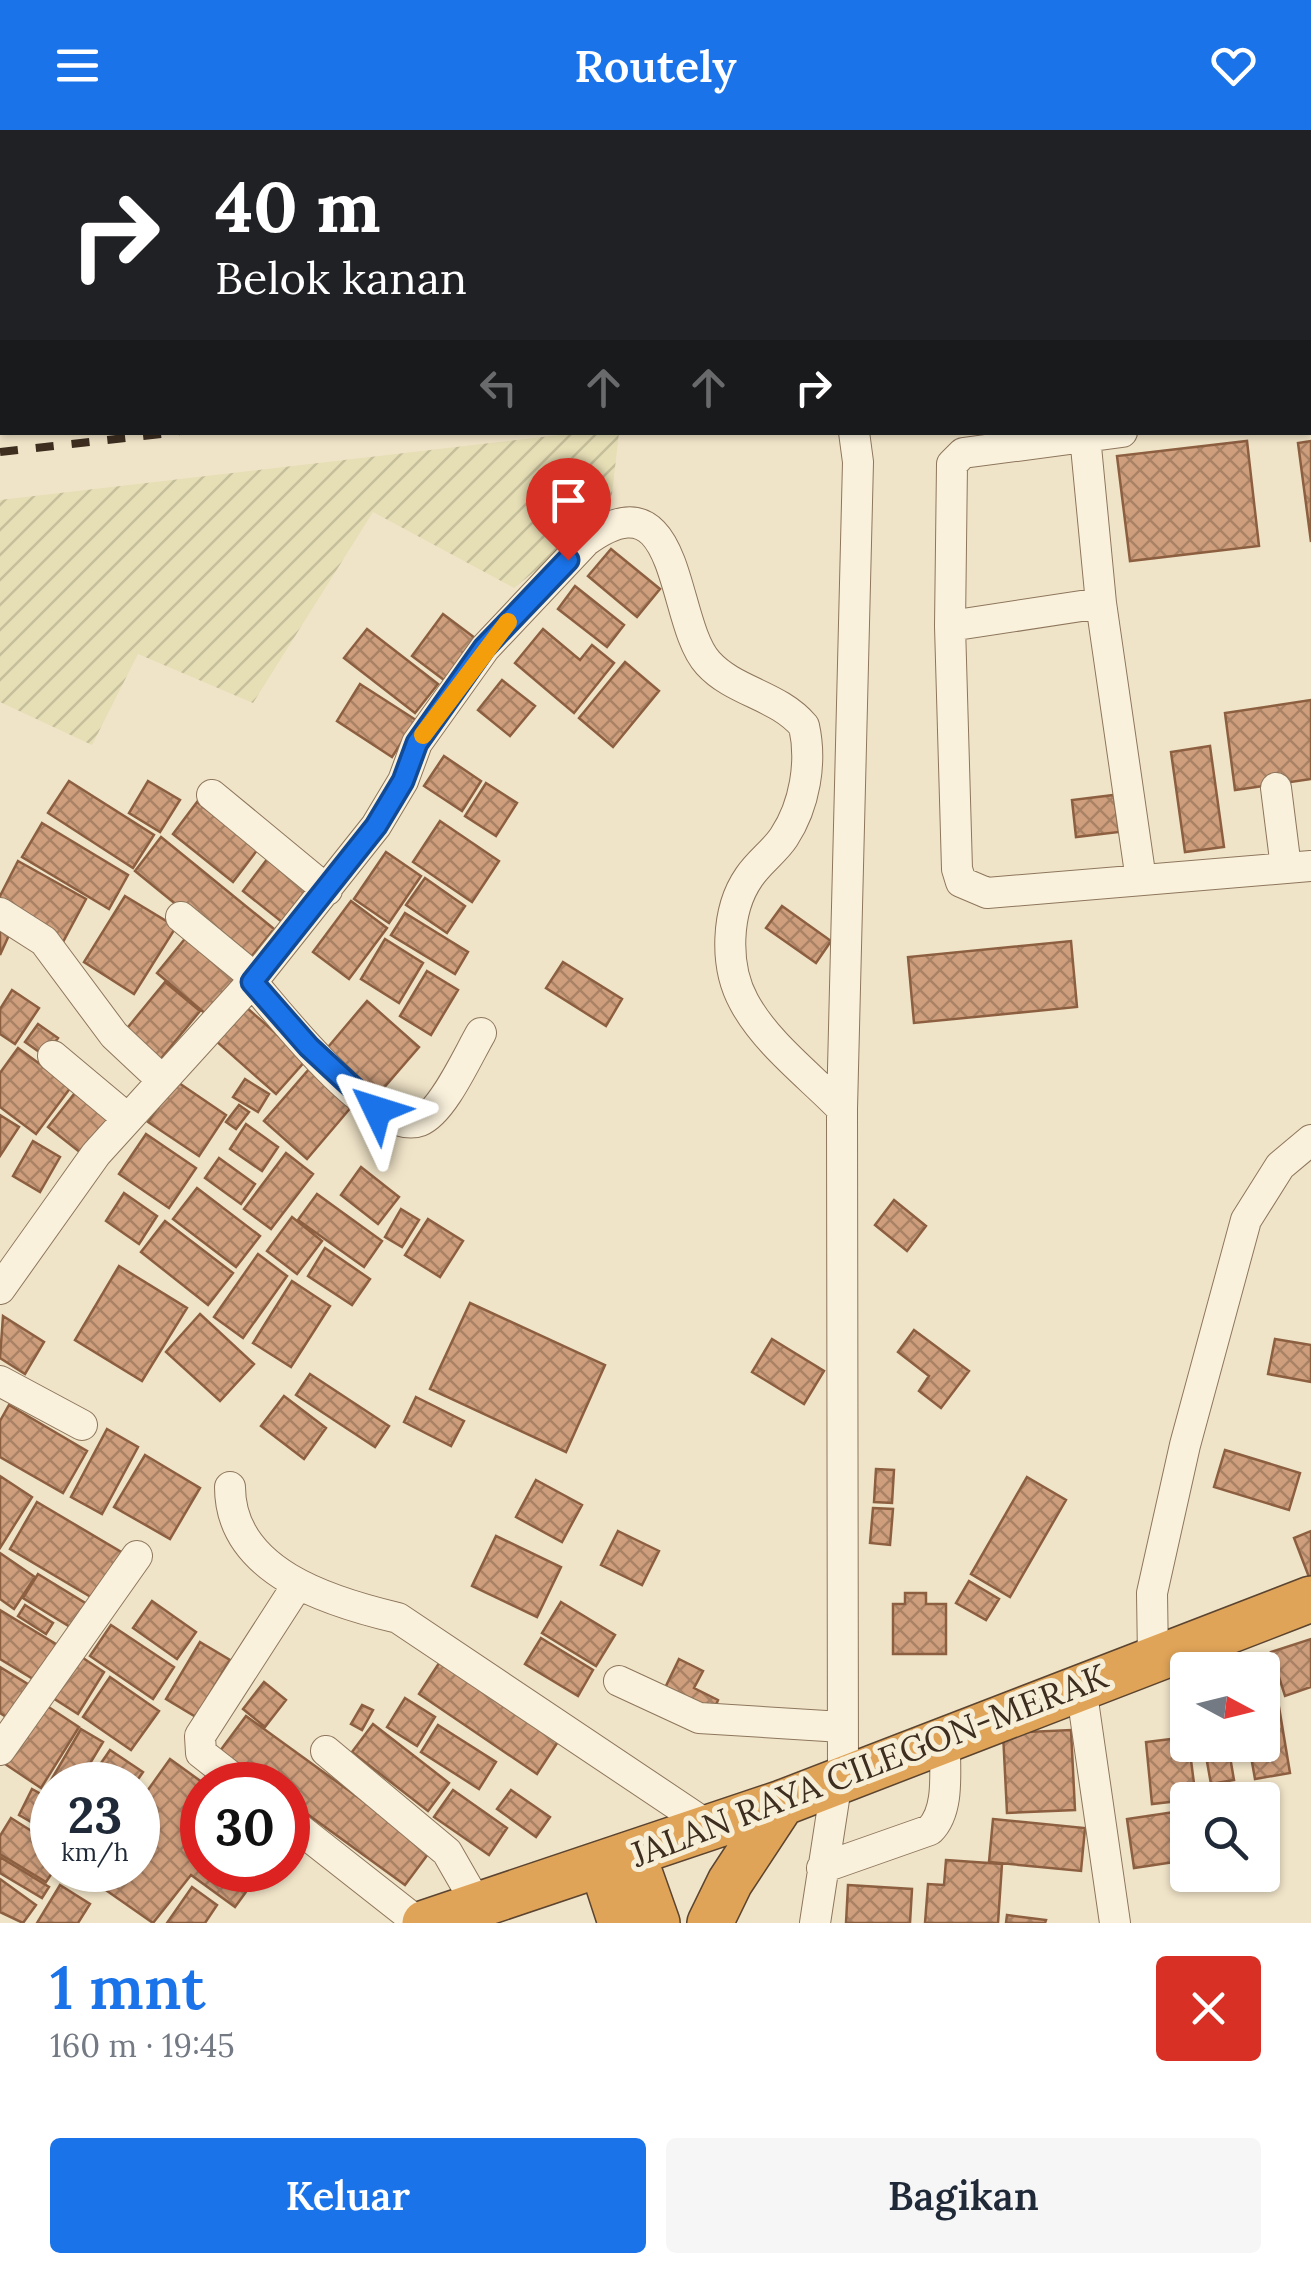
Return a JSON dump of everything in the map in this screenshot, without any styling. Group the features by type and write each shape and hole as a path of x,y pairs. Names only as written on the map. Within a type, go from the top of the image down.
{"highway":[{"name":"JALAN RAYA CILEGON-MERAK","path":"454,1919 782,1802 1311,1600"},
{"path":"710,1923 730,1882 782,1802"},
{"path":"618,1860 621,1923"},
{"path":"618,1860 657,1923"}],"street":[{"path":"816,1923 822,1868 840,1779 842,1727 842,1109 858,482 854,435"},
{"path":"1094,435 963,454 952,464 950,626 957,870 962,882 987,893 1298,867 1276,788"},
{"path":"1085,436 1101,603 1141,880"},
{"path":"0,1289 96,1154 253,980 376,826 403,781 417,743 484,648 586,541 605,527 643,526 659,537 669,556 693,635 708,663 778,702 804,726 806,775 799,804 784,836 747,878 734,910 730,941 743,1001 772,1038 842,1109"},
{"path":"950,626 1101,603"},
{"path":"212,795 326,890"},
{"path":"0,913 44,941 114,1036 162,1080"},
{"path":"181,917 253,980 355,1094 393,1120 406,1123 434,1112 481,1033"},
{"path":"53,1056 127,1118"},
{"path":"1153,1658 1152,1593 1185,1444 1246,1220 1280,1166 1311,1140"},
{"path":"0,1381 82,1425"},
{"path":"230,1487 230,1507 244,1535 277,1572 298,1584 398,1618 710,1827"},
{"path":"0,1750 137,1556"},
{"path":"213,1762 202,1753 200,1736 298,1584"},
{"path":"619,1682 699,1718 842,1727"},
{"path":"1081,1686 1116,1923"},
{"path":"822,1868 930,1830 938,1822 944,1793 944,1739"},
{"path":"326,1751 447,1852 454,1919"},
{"path":"310,1833 454,1919"}],"shaded area":[{"path":"559,435 619,435 610,511 514,588 373,512 253,703 138,654 92,745 0,702 0,500"}],"building":[{"path":"1247,441 1259,546 1130,561 1117,456"},
{"path":"1311,441 1311,542 1298,443"},
{"path":"611,549 660,589 637,617 588,576"},
{"path":"575,586 624,625 607,647 558,609"},
{"path":"443,614 479,641 448,683 412,656"},
{"path":"367,629 438,684 415,713 344,658"},
{"path":"543,629 580,660 592,645 614,663 574,713 515,663"},
{"path":"625,662 659,691 613,747 579,718"},
{"path":"502,680 535,706 510,736 478,710"},
{"path":"360,684 416,720 392,757 337,721"},
{"path":"1311,700 1311,779 1235,790 1225,713"},
{"path":"1210,746 1224,847 1185,852 1171,752"},
{"path":"444,756 481,781 462,811 424,786"},
{"path":"69,781 154,835 133,868 48,813"},
{"path":"148,781 180,800 160,832 129,813"},
{"path":"486,783 517,803 496,836 465,816"},
{"path":"1114,795 1119,832 1076,837 1072,800"},
{"path":"197,802 258,849 233,882 173,834"},
{"path":"440,821 499,861 472,902 413,862"},
{"path":"42,823 128,875 109,909 22,857"},
{"path":"161,837 274,929 247,962 135,871"},
{"path":"386,852 421,876 389,923 354,899"},
{"path":"271,854 310,885 282,922 243,891"},
{"path":"18,861 86,899 63,942 0,908 0,896"},
{"path":"425,878 465,906 447,933 406,905"},
{"path":"125,896 176,927 134,994 84,962"},
{"path":"351,901 387,928 349,979 313,952"},
{"path":"782,906 831,941 816,963 766,928"},
{"path":"405,913 468,952 455,974 391,935"},
{"path":"0,929 10,933 0,955"},
{"path":"188,935 239,976 207,1015 157,973"},
{"path":"385,939 423,963 399,1003 361,979"},
{"path":"1071,941 1077,1007 914,1023 908,957"},
{"path":"563,962 622,999 606,1026 546,988"},
{"path":"427,971 458,990 431,1035 400,1016"},
{"path":"165,982 200,1011 159,1061 124,1032"},
{"path":"12,990 39,1008 15,1044 0,1034 0,1009"},
{"path":"367,1001 419,1047 375,1098 323,1053"},
{"path":"246,1007 306,1060 276,1094 216,1041"},
{"path":"38,1024 58,1038 45,1056 25,1042"},
{"path":"18,1048 71,1087 36,1134 0,1107 0,1073"},
{"path":"310,1068 353,1105 307,1159 264,1121"},
{"path":"245,1079 269,1094 258,1112 233,1097"},
{"path":"176,1081 226,1115 199,1156 148,1122"},
{"path":"78,1089 111,1115 81,1153 48,1127"},
{"path":"239,1105 249,1112 236,1129 226,1122"},
{"path":"0,1115 19,1127 0,1156"},
{"path":"246,1124 278,1147 262,1171 230,1149"},
{"path":"146,1134 196,1168 169,1208 119,1174"},
{"path":"33,1141 60,1157 40,1192 13,1176"},
{"path":"286,1153 313,1174 271,1229 244,1209"},
{"path":"219,1158 255,1184 241,1204 205,1178"},
{"path":"361,1167 399,1197 378,1224 341,1195"},
{"path":"197,1188 260,1236 236,1267 173,1219"},
{"path":"124,1193 157,1216 139,1244 106,1221"},
{"path":"317,1194 382,1241 364,1267 298,1220"},
{"path":"894,1200 926,1226 907,1251 875,1225"},
{"path":"401,1209 419,1220 402,1247 385,1237"},
{"path":"292,1217 322,1241 297,1274 267,1251"},
{"path":"428,1219 463,1241 440,1277 405,1255"},
{"path":"165,1221 233,1273 208,1305 141,1252"},
{"path":"325,1248 370,1279 352,1305 308,1276"},
{"path":"258,1254 287,1276 243,1338 214,1317"},
{"path":"119,1266 187,1308 142,1381 75,1340"},
{"path":"292,1281 330,1306 291,1367 253,1343"},
{"path":"470,1303 605,1365 566,1452 430,1389"},
{"path":"200,1314 254,1364 220,1401 166,1352"},
{"path":"3,1316 44,1342 25,1374 0,1358"},
{"path":"914,1330 969,1371 941,1408 919,1391 929,1376 898,1352"},
{"path":"772,1339 824,1371 804,1404 752,1372"},
{"path":"1275,1339 1311,1345 1311,1382 1268,1374"},
{"path":"310,1374 389,1426 375,1447 296,1395"},
{"path":"284,1396 326,1428 304,1459 261,1426"},
{"path":"416,1397 464,1421 451,1446 404,1422"},
{"path":"9,1405 87,1451 63,1493 0,1457 0,1421"},
{"path":"107,1429 138,1447 102,1514 71,1497"},
{"path":"1225,1450 1300,1473 1289,1510 1214,1487"},
{"path":"145,1455 200,1488 170,1539 114,1507"},
{"path":"876,1469 894,1470 892,1503 874,1502"},
{"path":"0,1476 32,1497 0,1548"},
{"path":"1027,1477 1066,1500 1010,1597 971,1574"},
{"path":"536,1480 582,1505 562,1542 516,1517"},
{"path":"37,1502 128,1556 101,1603 10,1549"},
{"path":"873,1508 893,1509 890,1545 870,1543"},
{"path":"618,1531 659,1551 642,1585 601,1565"},
{"path":"1311,1531 1311,1576 1309,1577 1294,1538"},
{"path":"496,1536 561,1567 537,1617 472,1586"},
{"path":"0,1553 35,1577 14,1609 0,1599"},
{"path":"38,1574 95,1609 80,1633 23,1598"},
{"path":"969,1581 999,1599 986,1620 956,1603"},
{"path":"905,1593 926,1593 926,1604 946,1604 946,1654 893,1654 893,1604 905,1604"},
{"path":"152,1601 196,1632 177,1659 133,1628"},
{"path":"561,1602 615,1635 596,1666 542,1633"},
{"path":"25,1605 53,1623 46,1634 18,1616"},
{"path":"0,1610 64,1649 43,1685 0,1659"},
{"path":"111,1625 174,1667 153,1699 90,1656"},
{"path":"541,1638 593,1670 578,1696 525,1664"},
{"path":"1311,1639 1311,1687 1285,1696 1280,1680 1280,1652 1271,1652"},
{"path":"200,1642 230,1660 196,1717 166,1699"},
{"path":"77,1654 104,1672 78,1714 50,1696"},
{"path":"443,1657 561,1737 537,1774 419,1694"},
{"path":"679,1659 703,1671 694,1688 718,1700 713,1712 665,1688"},
{"path":"0,1667 31,1686 11,1720 0,1713"},
{"path":"110,1677 159,1711 131,1750 83,1717"},
{"path":"264,1682 286,1700 265,1727 243,1709"},
{"path":"405,1698 435,1717 417,1746 387,1727"},
{"path":"44,1704 79,1727 57,1762 30,1762 30,1781 5,1764"},
{"path":"362,1705 373,1710 362,1730 351,1724"},
{"path":"1280,1713 1290,1773 1255,1779 1252,1762 1280,1762"},
{"path":"246,1716 310,1762 235,1762 220,1751"},
{"path":"373,1724 449,1783 428,1811 352,1752"},
{"path":"438,1725 496,1762 479,1789 421,1752"},
{"path":"81,1729 103,1742 91,1762 62,1762"},
{"path":"1071,1730 1075,1810 1007,1813 1003,1733"},
{"path":"1170,1739 1170,1762 1191,1762 1194,1782 1170,1782 1170,1802 1152,1804 1146,1742"},
{"path":"110,1750 128,1762 102,1762"},
{"path":"170,1759 180,1766 180,1889 153,1923 109,1892 160,1892 160,1773"},
{"path":"310,1762 431,1850 405,1885 310,1816"},
{"path":"1207,1762 1231,1762 1234,1780 1211,1782"},
{"path":"453,1790 507,1828 489,1855 434,1817"},
{"path":"511,1790 550,1817 536,1837 497,1809"},
{"path":"30,1793 30,1821 19,1815"},
{"path":"1170,1813 1170,1863 1134,1868 1127,1819"},
{"path":"11,1818 30,1830 30,1872 0,1854 0,1836"},
{"path":"993,1819 1085,1828 1081,1871 989,1862"},
{"path":"0,1857 30,1875 30,1891 0,1873"},
{"path":"946,1860 1002,1864 998,1923 925,1923 928,1884 944,1885"},
{"path":"0,1879 36,1905 23,1923 0,1912"},
{"path":"848,1885 912,1889 910,1923 846,1923"},
{"path":"56,1892 71,1892 90,1904 78,1923 37,1923"},
{"path":"189,1892 199,1892 217,1905 205,1923 167,1923"},
{"path":"214,1892 246,1892 235,1907"},
{"path":"1007,1915 1046,1920 1006,1923"}],"railway":[{"path":"0,452 152,435"}],"slow traffic":[{"path":"423,735 484,648 508,622"}],"route":[{"path":"377,1110 355,1094 309,1047 252,982 376,826 403,781 417,743 484,648 568,560"}]}
